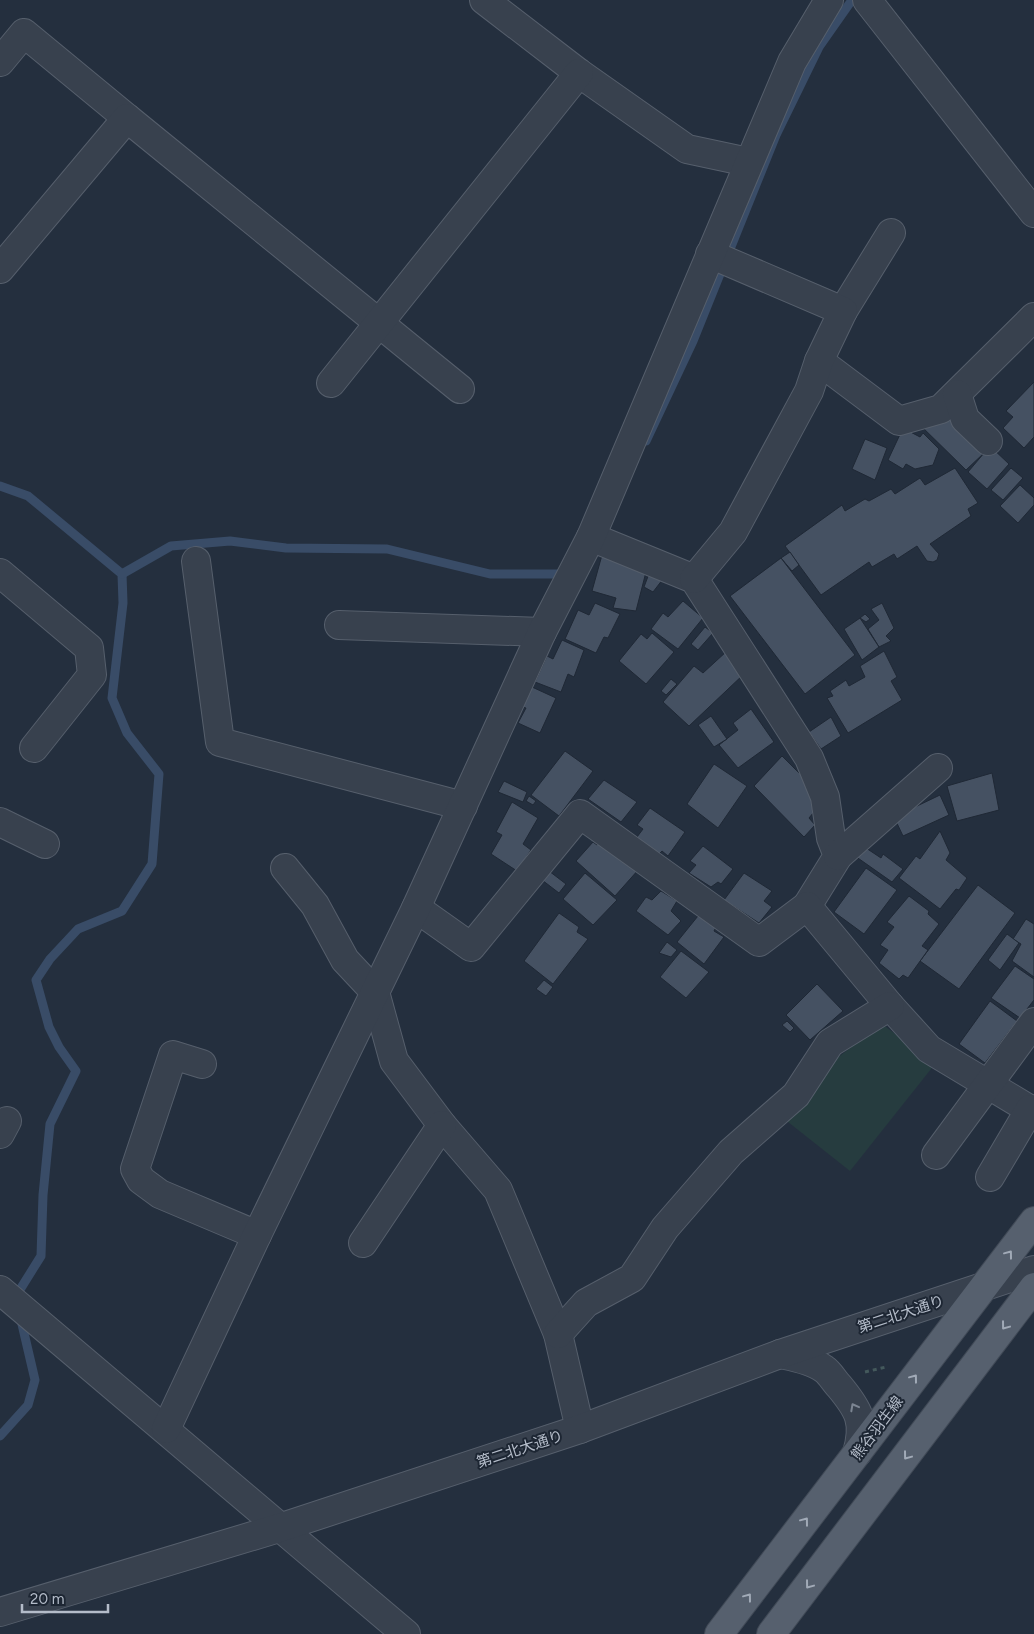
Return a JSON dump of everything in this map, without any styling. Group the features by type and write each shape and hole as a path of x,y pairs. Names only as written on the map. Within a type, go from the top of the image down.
{"main road":[{"name":"熊谷羽生線","path":"720,1634 1034,1222"},
{"path":"771,1634 1034,1287"}],"street":[{"path":"484,0 579,73 687,149 748,162"},
{"path":"166,1429 416,908 542,632 588,544 720,258 748,162 792,62 829,0"},
{"path":"866,0 1034,213"},
{"path":"0,62 24,33 460,389"},
{"path":"331,383 579,73"},
{"path":"0,269 127,118"},
{"path":"694,579 733,532 809,391 819,360 843,311 891,233"},
{"path":"720,258 843,311"},
{"path":"819,360 899,421 941,409 1034,317"},
{"path":"956,394 965,420 988,441"},
{"path":"588,544 621,550 694,579 809,758 825,797 831,838 838,856"},
{"path":"196,561 220,742 463,806"},
{"path":"0,573 89,648 92,675 34,748"},
{"path":"339,625 542,632"},
{"path":"416,908 471,947 580,814 759,942 807,906 838,856 938,768"},
{"path":"0,822 45,844"},
{"path":"285,868 315,905 345,960 375,992 394,1061 442,1125 498,1190 558,1334 580,1429"},
{"path":"807,906 890,1006 929,1049 1032,1111 990,1177"},
{"path":"558,1334 586,1303 632,1278 665,1228 730,1152 796,1095 830,1042 890,1006"},
{"path":"936,1155 1034,1022"},
{"path":"202,1064 174,1055 135,1169 140,1180 160,1194 258,1235"},
{"path":"363,1242 442,1125"},
{"name":"第二北大通り","path":"0,1612 279,1528 580,1429 780,1354 1034,1270"},
{"path":"0,1290 406,1634"},
{"path":"780,1354 825,1369 854,1404 862,1424 861,1440 857,1453"}],"green space":[{"path":"882,1024 935,1064 850,1171 783,1118 820,1071"}],"building":[{"path":"1034,382 1034,437 1024,448 1003,428 1013,417 1006,411"},
{"path":"944,412 984,453 966,470 918,423"},
{"path":"903,428 920,437 923,433 939,449 933,465 915,469 906,464 903,469 888,460"},
{"path":"865,439 887,448 875,480 852,469"},
{"path":"990,446 1009,464 987,489 968,472"},
{"path":"955,468 978,503 968,509 971,516 930,544 939,554 937,560 933,562 927,561 917,546 897,559 894,554 872,567 869,562 821,595 785,546 842,505 845,511 865,499 869,501 891,489 895,494 920,478 925,485"},
{"path":"1011,468 1023,478 1003,500 991,490"},
{"path":"1020,485 1034,498 1034,505 1018,523 1000,506"},
{"path":"790,552 799,565 792,571 781,558"},
{"path":"602,555 647,568 636,611 613,608 616,598 592,591"},
{"path":"781,558 855,655 805,694 730,596"},
{"path":"650,571 663,579 653,592 644,587"},
{"path":"683,601 703,618 678,649 651,629 663,613 668,617"},
{"path":"595,603 620,614 608,638 604,637 596,653 565,639 578,610 589,615"},
{"path":"882,603 894,628 886,636 891,641 879,647 868,629 879,620 871,609"},
{"path":"865,614 870,619 866,622 860,618"},
{"path":"860,618 879,647 862,660 844,629"},
{"path":"705,627 713,633 698,650 691,644"},
{"path":"652,633 674,652 646,684 619,661 641,634 647,639"},
{"path":"562,640 584,650 574,677 568,674 561,692 535,682 547,656 553,659"},
{"path":"727,651 745,673 689,726 663,702 694,666 703,673"},
{"path":"884,651 897,677 891,681 902,700 848,733 827,698 833,696 830,691 846,680 849,686 865,677 860,666"},
{"path":"671,679 677,684 666,695 661,691"},
{"path":"532,687 556,698 540,733 518,723 526,708 522,707"},
{"path":"751,709 774,742 738,768 719,745 738,730 733,723"},
{"path":"711,716 727,739 714,747 698,725"},
{"path":"831,717 841,736 821,749 809,732"},
{"path":"565,751 593,771 559,816 531,795"},
{"path":"782,756 814,788 809,795 818,807 809,818 815,825 804,837 754,786"},
{"path":"714,764 747,786 718,828 687,804"},
{"path":"992,773 999,810 957,821 947,786"},
{"path":"604,780 637,802 621,822 588,799"},
{"path":"504,781 527,792 523,802 498,792"},
{"path":"940,795 949,815 903,836 894,817"},
{"path":"529,796 536,801 533,805 526,801"},
{"path":"512,802 538,818 523,844 531,850 517,871 491,854 502,835 496,832"},
{"path":"650,808 685,832 668,856 662,851 657,856 637,837 643,829 637,825"},
{"path":"940,831 950,853 946,860 967,878 959,890 956,889 940,909 899,878 916,856 920,859"},
{"path":"603,838 639,869 615,896 576,861 593,842 597,845"},
{"path":"703,846 733,869 721,884 718,882 711,887 689,873 696,865 690,861"},
{"path":"863,846 881,858 883,854 903,869 892,882 855,856"},
{"path":"866,868 897,890 864,934 834,912"},
{"path":"549,871 566,884 559,893 542,880"},
{"path":"585,873 617,900 593,925 563,899"},
{"path":"744,873 772,891 764,901 772,907 759,923 724,900"},
{"path":"978,885 1015,913 959,989 920,961"},
{"path":"661,891 677,901 671,911 681,921 668,935 636,911 646,897 652,900"},
{"path":"909,896 929,911 928,914 939,924 922,946 928,950 908,978 903,975 899,979 879,963 888,950 880,945 894,927 887,922"},
{"path":"702,911 718,923 714,931 724,937 704,964 677,942"},
{"path":"559,913 579,927 577,932 588,939 553,984 524,961"},
{"path":"1026,919 1034,924 1034,977 1012,961 1021,944 1013,939"},
{"path":"1007,934 1019,943 1000,970 988,960"},
{"path":"667,942 677,950 671,957 659,953"},
{"path":"681,951 709,972 686,998 660,977"},
{"path":"1015,966 1034,979 1034,1000 1020,1018 991,998"},
{"path":"544,980 553,987 546,996 536,989"},
{"path":"817,984 843,1011 810,1040 786,1015"},
{"path":"990,1001 1017,1021 985,1063 959,1044"},
{"path":"787,1021 794,1028 790,1032 782,1025"}],"waterway":[{"path":"646,441 693,341 776,135 819,47 852,0"},
{"path":"0,486 28,496 122,574 123,603 112,698 127,733 159,774 152,864 122,911 78,929 50,959 36,980 49,1027 59,1047 76,1071 50,1124 43,1195 41,1256 21,1288"},
{"path":"122,574 171,546 230,541 286,548 387,549 490,574 568,574"},
{"path":"0,1436 28,1405 35,1380 21,1320"}]}
